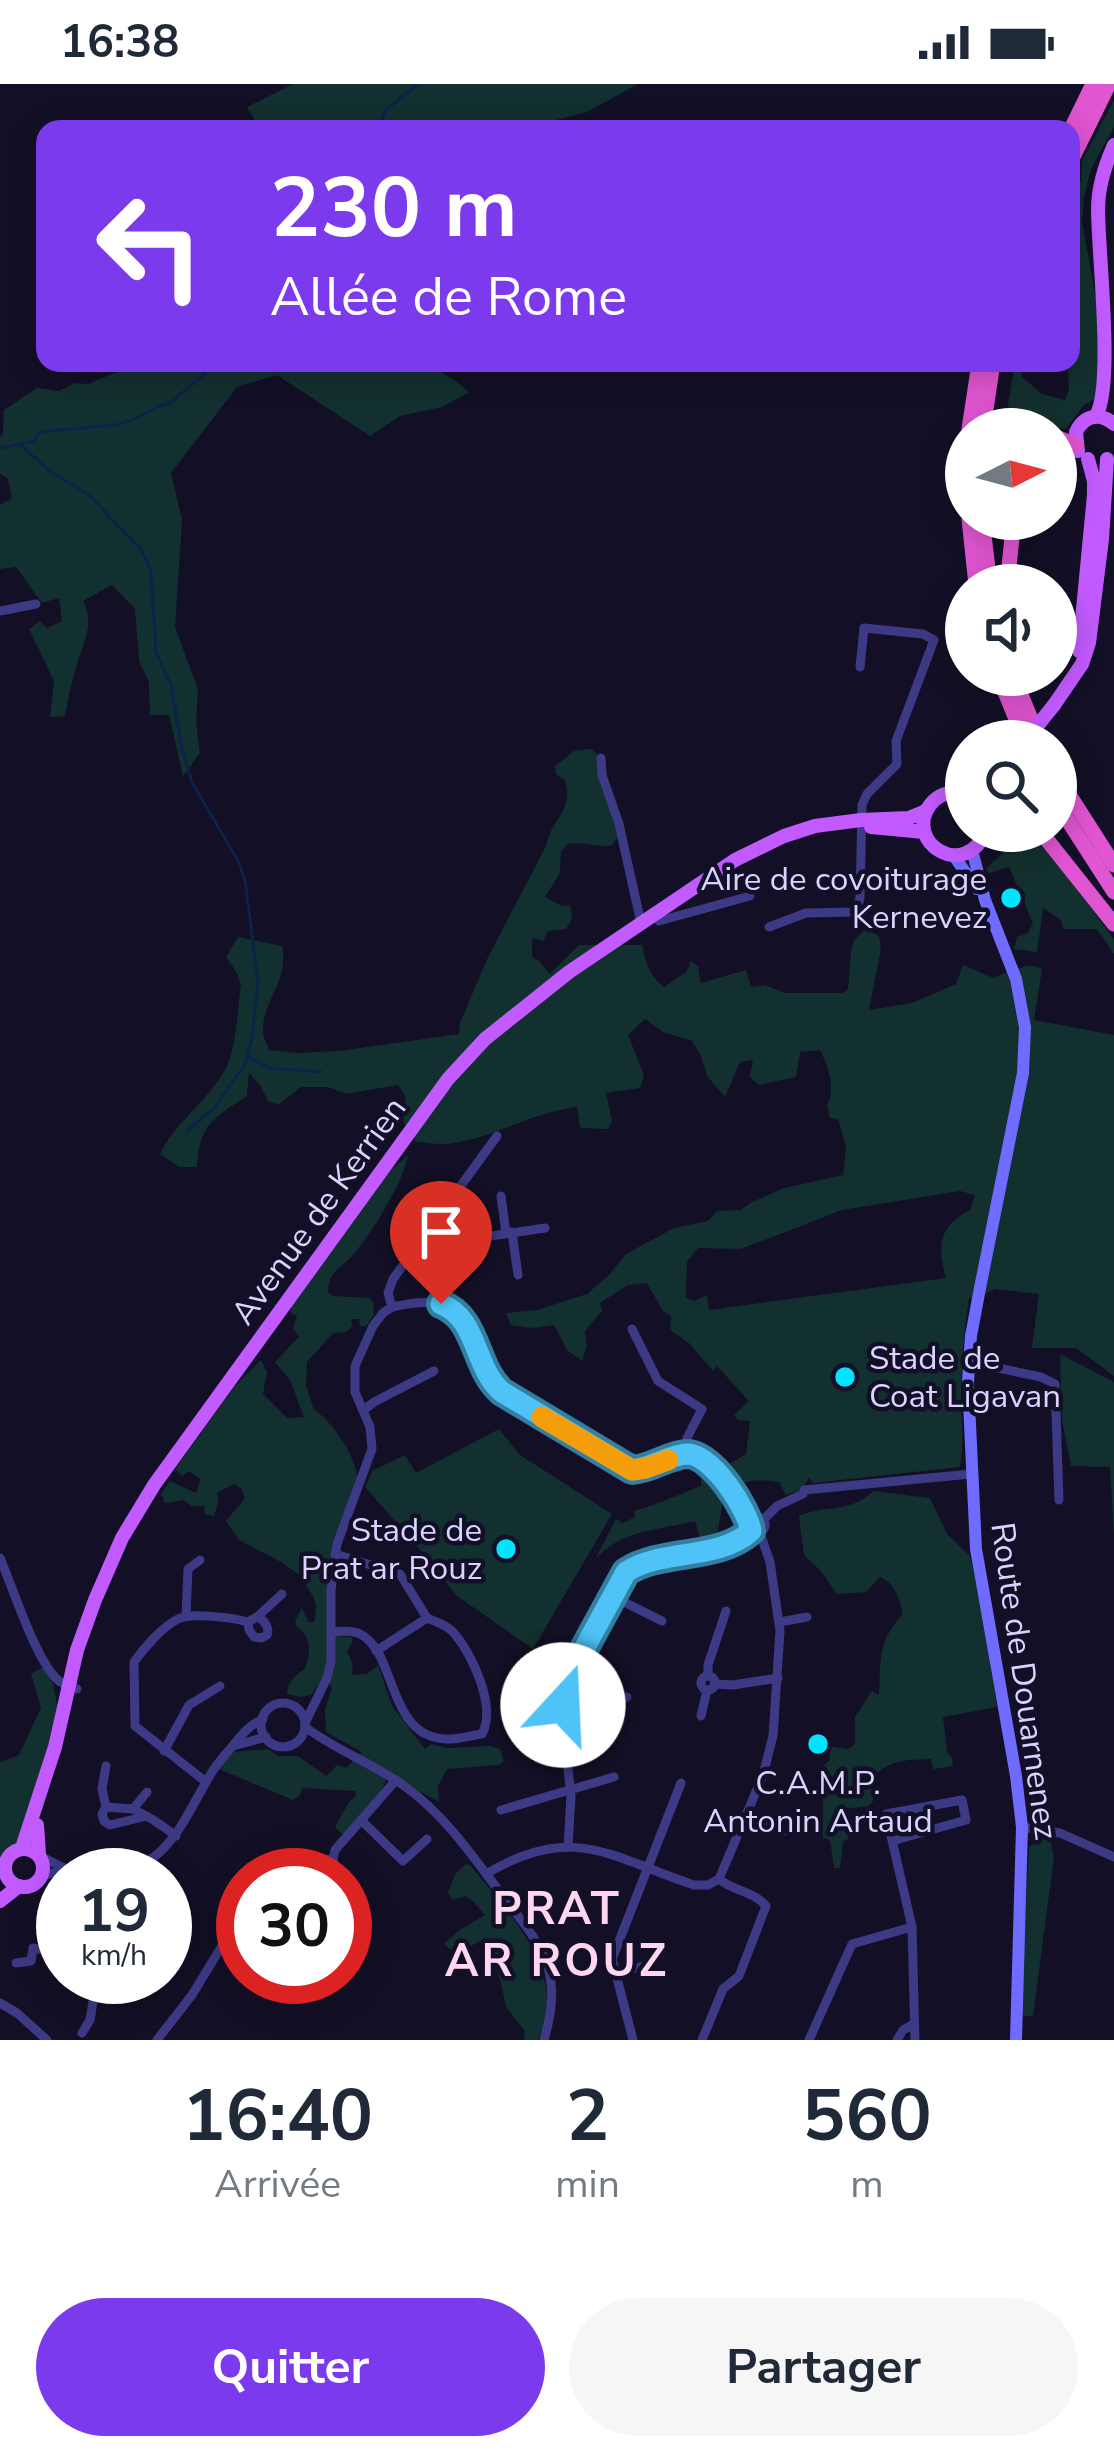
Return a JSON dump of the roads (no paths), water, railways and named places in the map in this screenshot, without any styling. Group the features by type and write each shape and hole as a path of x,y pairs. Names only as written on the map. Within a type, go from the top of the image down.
{"highway":[{"path":"1076,120 1094,84"},
{"path":"1080,143 1109,84"},
{"path":"972,408 978,372"},
{"path":"985,408 991,372"},
{"path":"1077,807 1114,865"},
{"path":"1077,835 1114,892"},
{"path":"1057,852 1114,924"}],"main road":[{"path":"1096,416 1106,394 1110,325 1098,206 1114,145"},
{"path":"1114,163 1106,215 1114,302"},
{"path":"1077,432 1083,421 1096,416 1114,422 1114,392"},
{"path":"1077,447 1088,459 1094,495 1077,655"},
{"path":"1077,671 1089,643 1111,456 1088,459"},
{"path":"1042,720 1060,696"},
{"name":"Avenue de Kerrien","path":"22,1848 56,1748 95,1600 122,1538 154,1485 473,1050 529,1004 724,866 760,848 820,832 909,818 926,811 945,794"},
{"path":"926,811 925,832 935,849 954,856 966,852"},
{"name":"Avenue de Kerrien","path":"861,824 925,832"},
{"name":"Route de Douarnenez","path":"973,852 1024,1014 1023,1073 969,1362 976,1550 1022,1827 1016,2040"},
{"name":"Route de Douarnenez","path":"954,856 985,900"},
{"name":"Avenue de Kerrien","path":"39,1848 37,1827 59,1764 73,1687"},
{"path":"36,1853 22,1848 7,1860 3,1879 19,1886 36,1881"},
{"path":"0,1901 19,1886"}],"street":[{"path":"0,611 36,604"},
{"path":"769,927 798,915 857,908 862,805 897,764 896,741 934,640 929,635 864,628 860,667"},
{"path":"601,758 602,775 648,918"},
{"name":"Avenue de Kerrien","path":"648,918 659,921 750,896"},
{"path":"392,1306 390,1285 497,1136"},
{"path":"501,1196 518,1275"},
{"path":"428,1232 444,1243 545,1228"},
{"path":"294,1744 303,1734 329,1669 335,1554 372,1449 370,1427 354,1386 355,1366 373,1326 392,1306 437,1303 454,1310 466,1323 493,1390 632,1470 688,1454 708,1462 768,1553 779,1622 778,1678 766,1766 719,1880 694,1886 606,1852 568,1846 530,1852 486,1874"},
{"path":"632,1329 658,1381 702,1409 687,1438 688,1454"},
{"name":"Route de Douarnenez","path":"969,1362 1055,1384 1059,1500"},
{"path":"363,1410 434,1371"},
{"path":"568,1846 571,1788 563,1705 568,1679 622,1576 636,1566 735,1542 754,1528 764,1527 763,1520 777,1506 804,1492 971,1474"},
{"path":"332,1631 366,1638 417,1730 445,1739 482,1734 488,1724 476,1666 451,1628 427,1618 400,1574 335,1554"},
{"path":"0,1558 44,1660 54,1676 73,1687"},
{"path":"186,1616 188,1569 200,1559"},
{"path":"269,1637 254,1637 249,1630 253,1620 282,1594"},
{"path":"612,1596 662,1621"},
{"path":"701,1716 710,1683 708,1664 726,1611"},
{"path":"206,1782 135,1726 133,1667 141,1652 175,1620 186,1616 253,1620"},
{"path":"779,1622 807,1617"},
{"path":"376,1651 427,1618"},
{"path":"710,1683 733,1685 778,1678"},
{"path":"164,1750 189,1705 220,1686"},
{"path":"297,1708 315,1697"},
{"path":"563,1705 627,1697"},
{"path":"163,1848 247,1728 278,1704 297,1708 305,1725 331,1747 396,1780 445,1822 527,1928 545,1960 553,1998 544,2040"},
{"path":"263,1719 266,1737 279,1746 331,1747"},
{"path":"233,1746 266,1737"},
{"path":"106,1766 102,1814 108,1825 147,1816"},
{"path":"501,1810 614,1777"},
{"path":"337,1848 396,1780"},
{"path":"633,2040 614,1975 613,1953 681,1783"},
{"path":"133,1809 147,1792"},
{"path":"892,1841 966,1820 962,1801 886,1814 892,1841 912,1927 915,2040"},
{"path":"106,1808 133,1809 176,1836"},
{"path":"746,1815 788,1831 804,1828"},
{"path":"362,1820 403,1861 427,1839"},
{"path":"1022,1827 1069,1836 1114,1857"},
{"path":"702,2040 725,1986 739,1976 766,1906 719,1880"},
{"path":"808,2040 852,1944 912,1927"},
{"path":"16,1963 31,1961 36,1948"},
{"path":"157,2040 216,1955"},
{"path":"614,1975 643,1966"},
{"path":"0,2003 47,2040"},
{"path":"82,2033 93,2004"},
{"path":"897,2040 914,2024"}],"waterway":[{"path":"381,120 386,110 418,84"},
{"path":"0,448 35,441 38,433 47,431 132,420 170,403 205,372"},
{"path":"19,444 51,472 89,495 142,551 151,572 156,652 171,685 192,782 245,880 258,982 252,1038 245,1064 216,1106 188,1130"},
{"path":"248,1057 269,1068 322,1072"}],"place":[{"name":"Aire de covoiturage Kernevez","path":"1011,898"},
{"name":"Stade de Coat Ligavan","path":"845,1377"},
{"name":"Stade de Prat ar Rouz","path":"506,1549"},
{"name":"C.A.M.P. Antonin Artaud","path":"818,1744"}],"district":[{"name":"PRAT AR ROUZ","path":"557,1935"}]}
